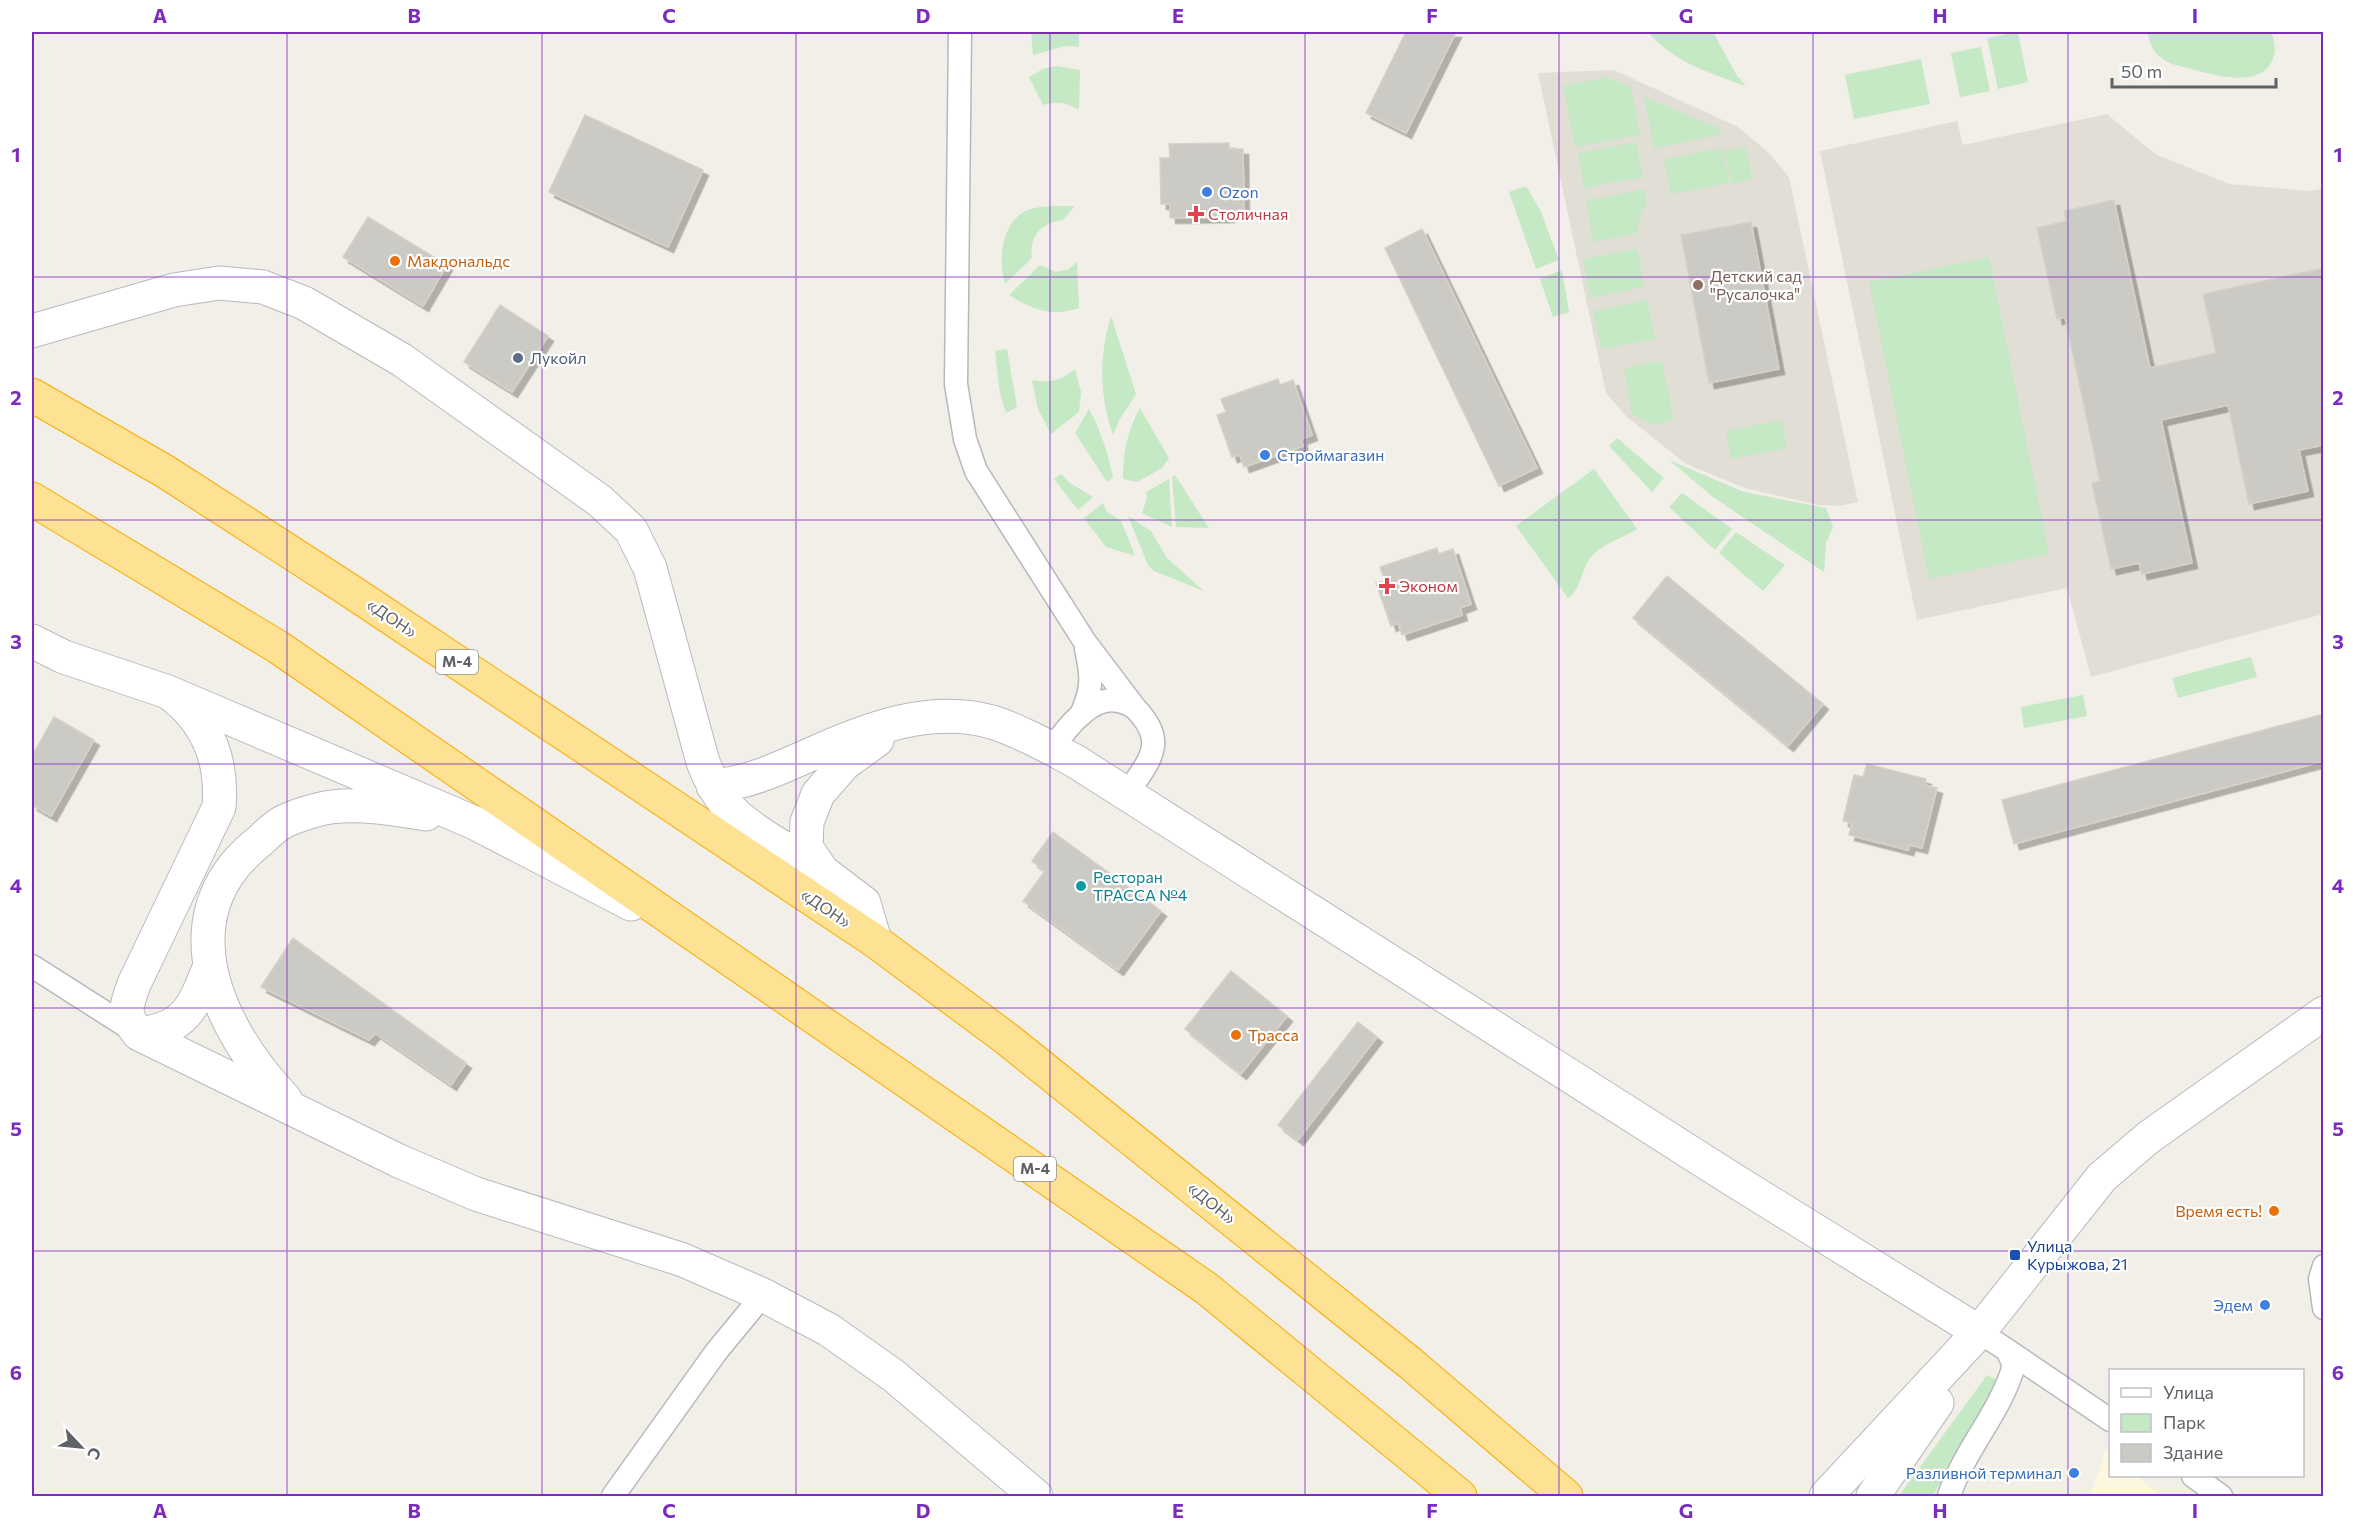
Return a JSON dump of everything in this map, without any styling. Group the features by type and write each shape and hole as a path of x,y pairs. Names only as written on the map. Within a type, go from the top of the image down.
{"highway":[{"name":"«ДОН»","path":"32,395 166,472 352,592 875,941 1016,1046 1410,1364 1566,1497"},
{"name":"М-4","path":"32,498 278,647 1206,1288 1460,1497"}],"street":[{"path":"960,32 956,384 965,439 976,471 1085,642 1136,708 1150,722 1155,741 1148,761 1126,794"},
{"path":"32,331 174,290 219,283 263,287 304,303 402,360 600,501 631,530 650,568 703,762 713,786 727,806 745,821 822,871 864,903 875,941"},
{"path":"32,641 64,657 168,692 475,823 717,949"},
{"path":"1052,749 1081,714 1089,697 1092,677 1085,642"},
{"path":"139,1034 129,1022 126,1008 134,984 219,807 221,782 216,754 201,725 186,705 168,692"},
{"path":"1081,714 1099,704 1116,700 1136,708"},
{"path":"713,786 754,779 869,729 919,719 960,717 992,723 1052,749 1979,1332 2109,1419"},
{"path":"822,871 806,846 807,822 818,794 844,764 871,742 919,719"},
{"path":"295,1110 267,1080 248,1051 226,1013 209,968 207,926 224,879 246,853 283,822 331,807 392,808 475,823"},
{"path":"32,966 139,1034 399,1161 476,1194 683,1260 763,1294 829,1330 894,1376 1036,1497"},
{"path":"139,1034 171,1028 182,1019 209,968"},
{"path":"1826,1497 1979,1332 2102,1177 2149,1137 2324,1013"},
{"path":"2324,1266 2320,1279 2324,1308"},
{"path":"613,1497 716,1352 763,1294"},
{"path":"1872,1497 1933,1410 1979,1332"},
{"path":"1949,1497 1956,1475 2009,1383 2014,1365 2007,1350"},
{"path":"2194,1477 2221,1497"}],"shaded area":[{"name":"Детский сад \"Русалочка\"","path":"1614,70 1738,127 1769,153 1789,177 1858,502 1839,506 1818,505 1745,488 1686,464 1627,417 1606,393 1538,73"},
{"path":"2107,114 2155,154 2229,184 2309,191 2323,189 2323,614 2091,677 2067,588 1917,620 1820,151 1957,121 1963,145"},
{"path":"2106,1449 2109,1452 2109,1477 2138,1477 2161,1496 2090,1496"}],"green space":[{"path":"1031,32 1079,32 1079,47 1065,46 1033,55"},
{"path":"1648,32 1713,32 1737,76 1746,86 1680,59"},
{"path":"2018,32 2028,82 1998,89 1987,38"},
{"path":"2271,32 2275,51 2271,63 2263,72 2240,78 2225,77 2172,64 2158,55 2150,44 2148,33"},
{"path":"1981,47 1990,91 1960,97 1951,53"},
{"path":"1921,59 1930,104 1854,119 1845,75"},
{"path":"1057,66 1080,70 1079,110 1061,103 1043,105 1029,77 1043,69"},
{"path":"1607,77 1631,87 1640,135 1575,147 1563,86"},
{"path":"1644,97 1719,128 1720,135 1654,148"},
{"path":"1636,142 1643,177 1584,188 1578,153"},
{"path":"1746,147 1752,180 1731,184 1725,151"},
{"path":"1723,148 1729,183 1671,194 1664,159"},
{"path":"1526,186 1541,212 1559,260 1536,269 1509,192"},
{"path":"1644,189 1647,205 1641,212 1637,233 1593,242 1586,201"},
{"path":"1052,206 1075,206 1063,220 1048,224 1038,232 1032,243 1032,258 1005,284 1002,253 1007,232 1012,223 1028,210"},
{"path":"1637,249 1644,287 1590,298 1583,259"},
{"path":"1989,257 2049,554 1929,579 1869,282"},
{"path":"1077,262 1079,308 1060,312 1043,311 1026,305 1009,295 1040,265 1056,272 1069,269"},
{"path":"1562,270 1569,312 1553,317 1540,279"},
{"path":"1647,300 1655,339 1601,349 1593,311"},
{"path":"1111,316 1136,394 1113,435 1105,405 1102,376 1104,346"},
{"path":"1007,349 1017,407 1006,413 1000,393 995,351"},
{"path":"1662,361 1674,420 1652,425 1632,414 1624,368"},
{"path":"1075,369 1081,392 1079,412 1051,434 1038,409 1032,380 1055,380"},
{"path":"1140,408 1169,458 1162,468 1137,482 1123,479 1123,469 1129,434"},
{"path":"1089,409 1101,434 1109,460 1113,478 1107,482 1075,433"},
{"path":"1782,420 1787,448 1731,459 1726,431"},
{"path":"1617,438 1664,478 1652,492 1609,446"},
{"path":"1669,460 1744,492 1826,508 1833,527 1826,543 1824,572 1713,497"},
{"path":"1594,469 1637,529 1604,546 1590,558 1577,588 1568,598 1516,526"},
{"path":"1061,474 1070,483 1093,497 1078,510 1054,479"},
{"path":"1175,475 1209,528 1176,527 1172,477"},
{"path":"1169,479 1172,527 1142,513 1147,498 1146,492"},
{"path":"1682,493 1732,529 1715,550 1669,507"},
{"path":"1103,503 1107,512 1121,521 1135,556 1106,547 1084,518"},
{"path":"1128,516 1151,531 1167,558 1204,591 1154,571 1148,565"},
{"path":"1736,532 1785,565 1763,591 1719,553"},
{"path":"2251,657 2257,677 2178,698 2172,678"},
{"path":"2083,695 2087,716 2024,728 2021,707"},
{"path":"1987,1375 1999,1381 1933,1496 1899,1496"}],"building":[{"path":"1406,32 1456,32 1406,133 1366,113"},
{"path":"585,115 703,170 668,247 549,192"},
{"path":"1229,143 1229,149 1243,149 1244,212 1230,212 1229,217 1170,218 1170,204 1161,204 1160,158 1170,158 1169,144"},
{"path":"2114,200 2150,368 2216,353 2203,294 2324,268 2324,445 2299,450 2308,491 2249,504 2228,405 2161,420 2192,563 2142,574 2139,563 2111,569 2092,483 2100,481 2065,317 2057,319 2037,228 2066,221 2064,211"},
{"name":"Макдональдс","path":"368,217 447,265 423,306 343,257"},
{"path":"1751,222 1779,369 1709,383 1681,235"},
{"path":"1422,229 1537,468 1499,486 1385,248"},
{"path":"500,305 548,336 512,392 464,362"},
{"path":"1278,379 1280,385 1293,380 1312,435 1301,439 1303,446 1244,467 1240,455 1232,457 1217,415 1226,412 1221,399"},
{"path":"1437,548 1439,554 1453,549 1471,604 1460,608 1462,615 1402,635 1398,623 1391,626 1376,583 1385,581 1380,567"},
{"path":"1667,576 1823,704 1788,746 1633,618"},
{"path":"2324,714 2324,761 2014,844 2002,800"},
{"path":"54,717 94,740 51,816 32,805 32,756"},
{"path":"1867,764 1926,779 1925,785 1937,788 1922,848 1910,845 1908,850 1849,835 1852,823 1843,821 1854,775 1863,777"},
{"name":"Ресторан ТРАССА №4","path":"1053,832 1161,911 1118,970 1023,901 1045,871 1032,861"},
{"path":"293,938 466,1063 451,1085 375,1033 369,1040 261,987"},
{"path":"1231,971 1287,1016 1241,1074 1185,1029"},
{"path":"1358,1022 1377,1037 1298,1140 1278,1125"}],"place":[{"name":"Ozon","path":"1207,192"},
{"name":"Столичная","path":"1196,214"},
{"name":"Макдональдс","path":"395,261"},
{"name":"Детский сад \"Русалочка\"","path":"1698,285"},
{"name":"Лукойл","path":"518,358"},
{"name":"Строймагазин","path":"1265,455"},
{"name":"Эконом","path":"1387,586"},
{"name":"Ресторан ТРАССА №4","path":"1081,886"},
{"name":"Трасса","path":"1236,1035"},
{"name":"Время есть!","path":"2274,1211"},
{"name":"Улица Курыжова, 21","path":"2015,1255"},
{"name":"Эдем","path":"2265,1305"},
{"name":"Разливной терминал","path":"2074,1473"}]}
